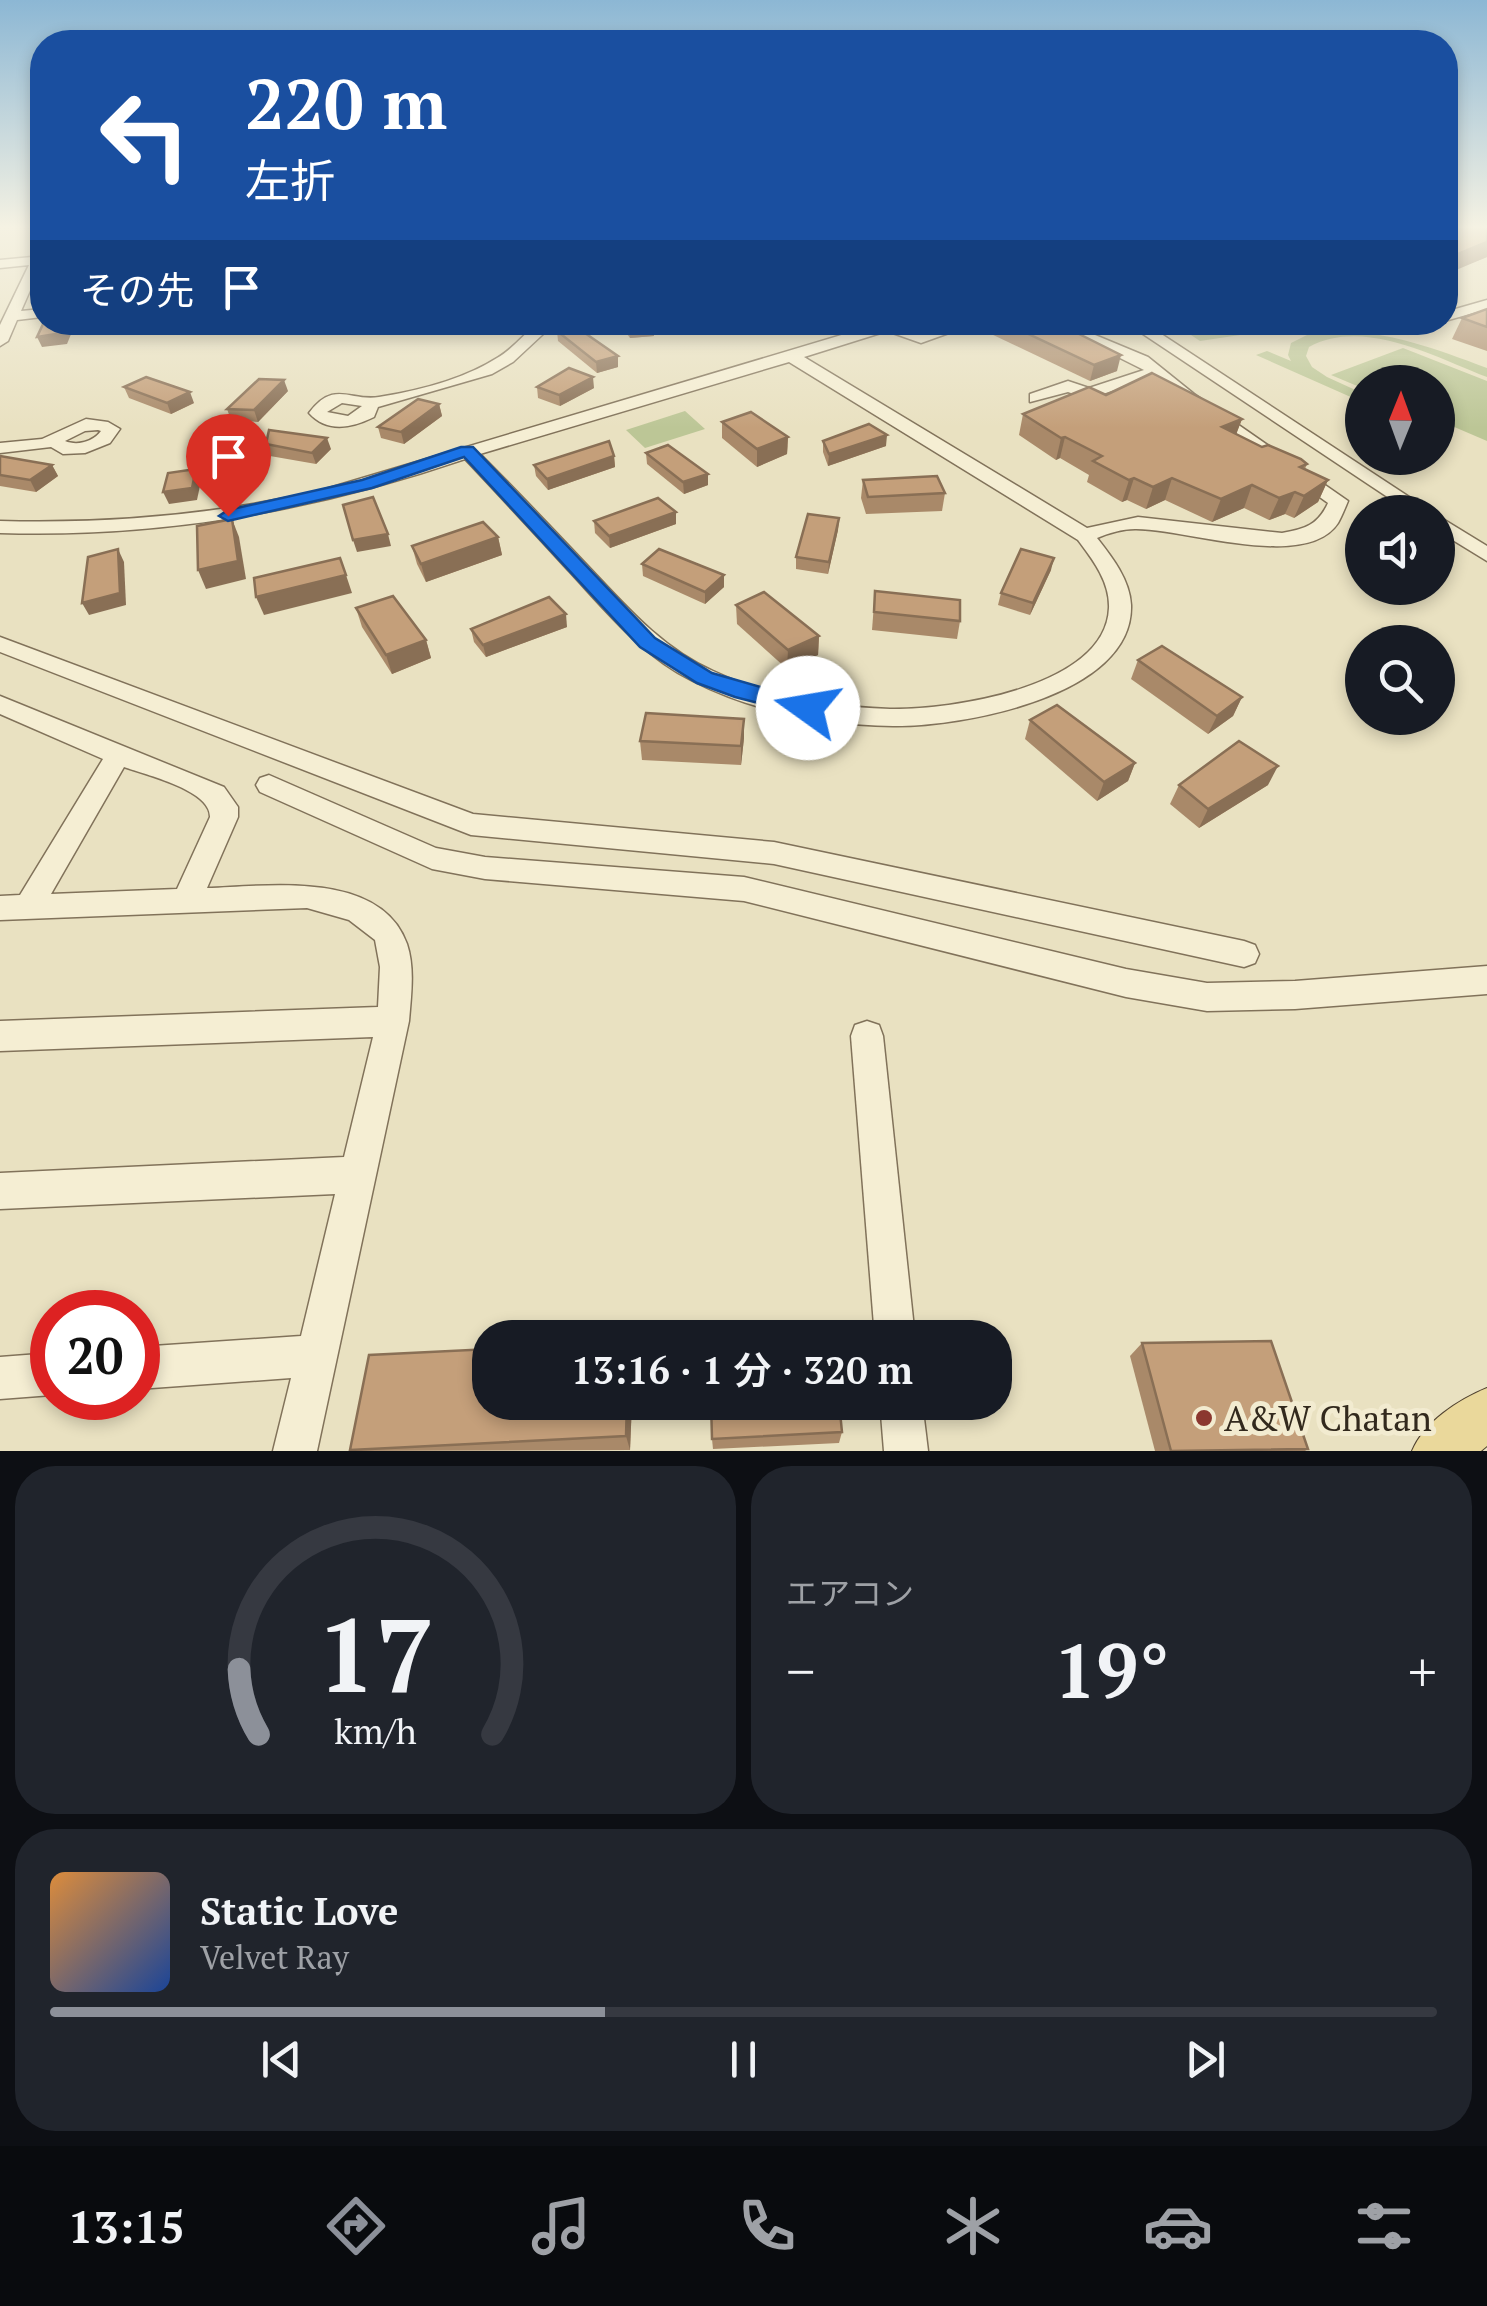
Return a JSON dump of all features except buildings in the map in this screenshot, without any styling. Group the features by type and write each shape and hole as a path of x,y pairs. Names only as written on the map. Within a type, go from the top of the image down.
{"main road":[{"path":"1438,1451 1487,1414"}],"street":[{"path":"0,341 23,293"},
{"path":"1458,313 1487,304"},
{"path":"12,316 30,314"},
{"path":"372,404 478,374 505,360 531,335"},
{"path":"0,528 75,531 193,521 262,510 366,484 467,450 861,335"},
{"path":"1085,335 1158,371 1188,398 1338,501 1337,510 1320,527 1270,541 1142,523 1111,526 1085,536"},
{"path":"1152,335 1396,495"},
{"path":"467,450 648,642 704,678 787,706 828,712 958,714 995,707 1065,679 1098,650 1118,619 1113,576 1085,536 792,357"},
{"path":"1036,398 1068,386 1088,394 1158,371"},
{"path":"0,448 54,441"},
{"path":"1455,533 1487,554"},
{"path":"0,644 471,824 774,854 1244,954"},
{"path":"5,714 189,780 215,794 224,807 224,817 186,901"},
{"path":"14,907 118,755"},
{"path":"269,785 432,858 484,868 744,889 1126,983 1207,997 1295,995 1487,980"},
{"path":"14,907 306,896 346,904 374,918 392,937 398,963 393,1021 295,1451"},
{"path":"0,1036 393,1021"},
{"path":"867,1036 894,1320"},
{"path":"0,1191 358,1175"},
{"path":"160,1367 318,1356"},
{"path":"0,1378 30,1376"},
{"path":"903,1420 906,1451"}],"green space":[{"path":"1191,335 1240,335 1200,341"},
{"path":"1307,335 1375,335 1410,342 1487,368 1487,377 1422,351 1375,338 1330,339 1309,347 1306,356 1312,367 1345,385 1345,394 1256,355 1267,351 1291,361 1291,343"},
{"path":"1403,348 1446,365 1358,365"},
{"path":"1455,368 1487,381 1487,441 1455,427"},
{"path":"1345,370 1345,381 1331,375"},
{"path":"685,411 705,429 645,448 626,430"}],"place":[{"name":"A&W Chatan","path":"1204,1418"}],"route":[{"path":"228,516 366,484 467,450 648,642 704,678 787,706 808,708"}]}
